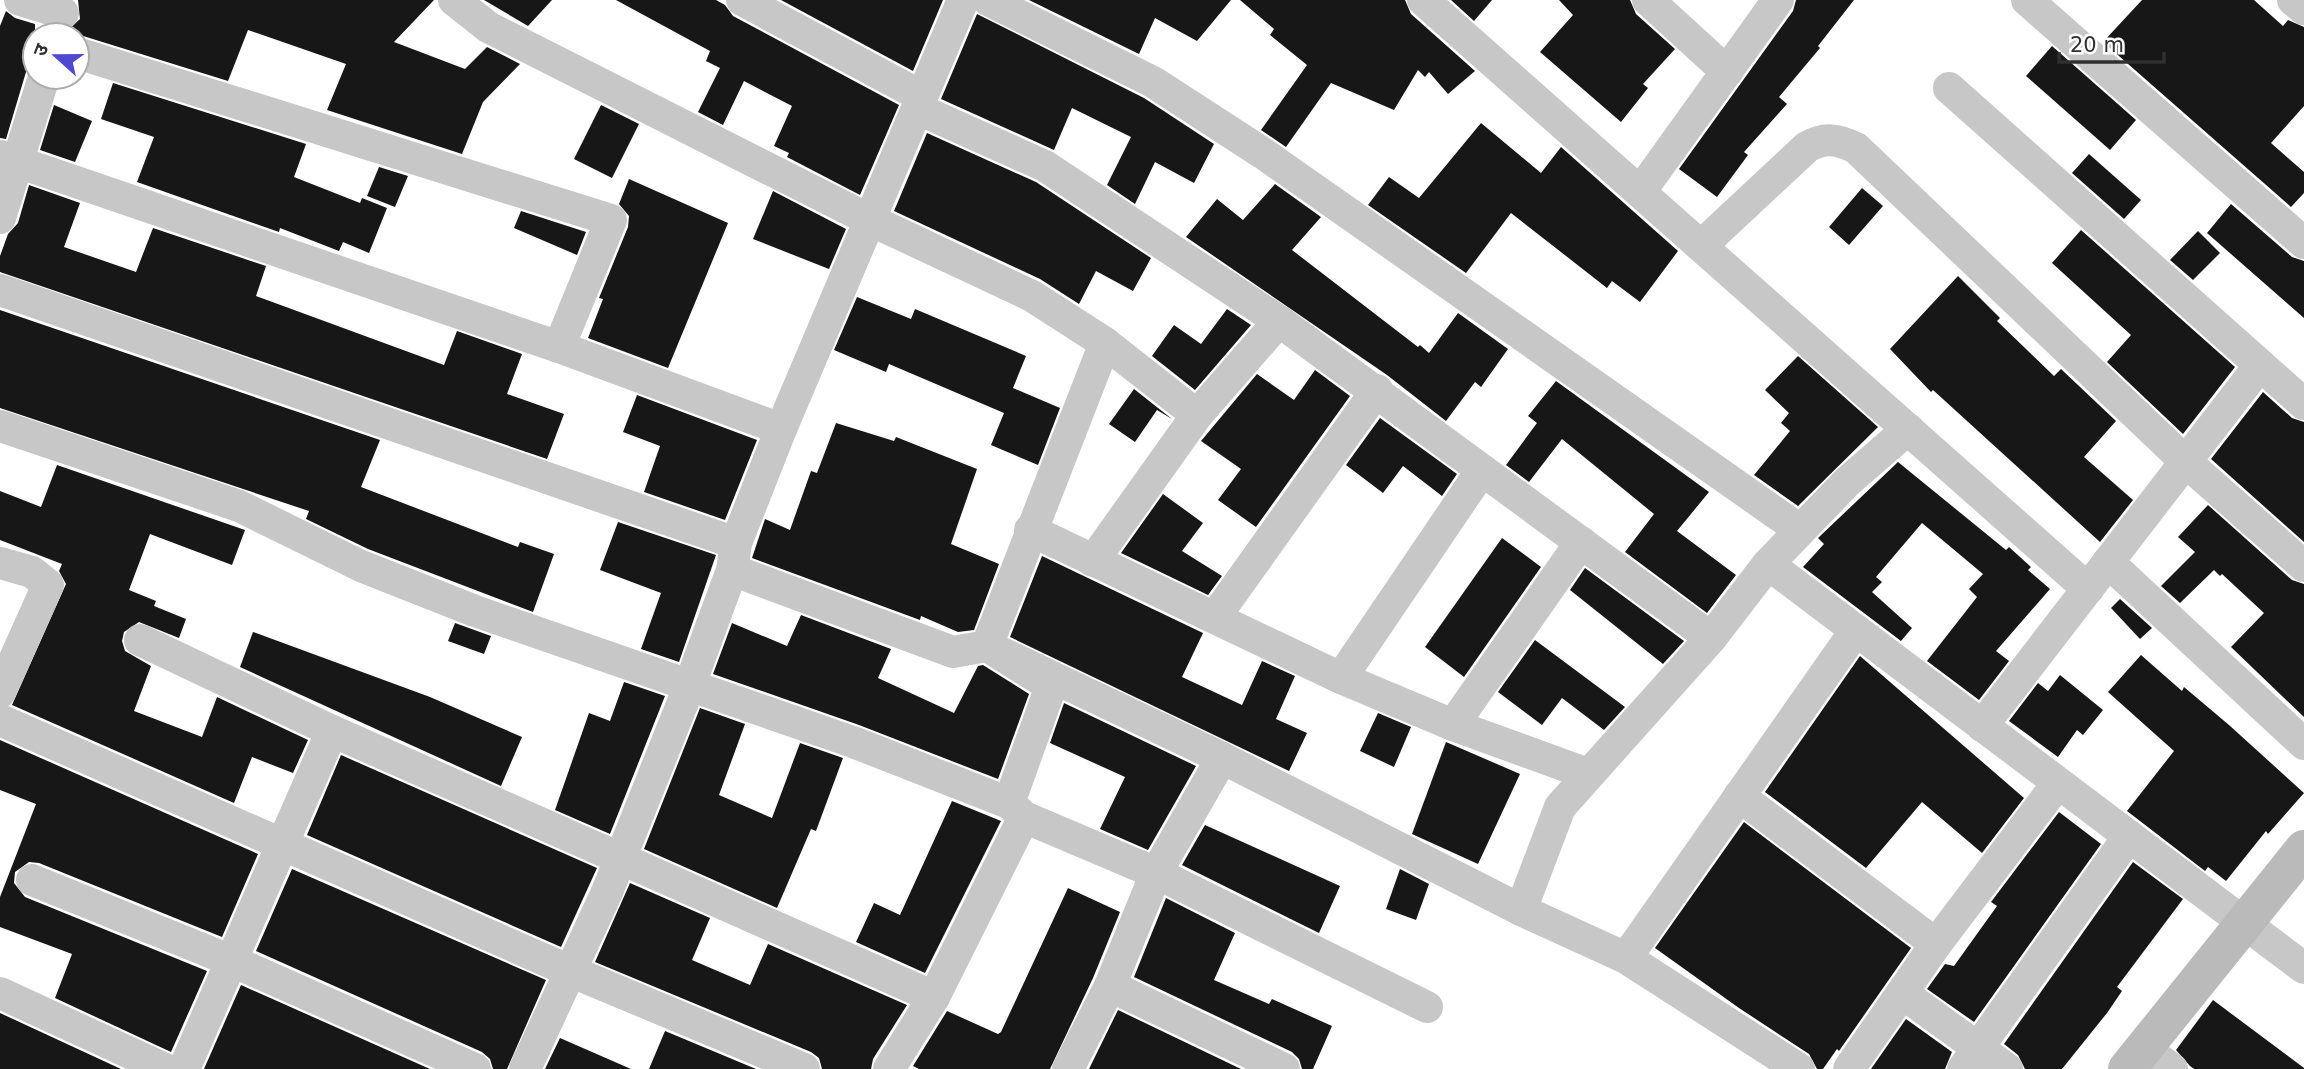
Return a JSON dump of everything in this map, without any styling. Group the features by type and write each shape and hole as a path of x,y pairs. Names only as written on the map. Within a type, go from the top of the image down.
{"street":[{"path":"20,0 62,16"},
{"path":"454,0 488,27 868,219 1032,296 1105,343 1197,415"},
{"path":"742,0 920,102 1045,166 1279,321 1377,390 1710,638"},
{"path":"525,1069 541,1040 607,892 619,856 689,687 781,429 963,0"},
{"path":"988,0 1153,82 1264,153 1800,530"},
{"path":"1423,0 2088,589"},
{"path":"1648,0 1727,72"},
{"path":"1640,192 1778,0"},
{"path":"2027,0 2304,243"},
{"path":"2293,0 2304,9"},
{"path":"91,57 611,220 559,347"},
{"path":"1949,89 2304,404"},
{"path":"0,218 9,159 38,91"},
{"path":"1701,246 1807,147 1819,141 1838,139 1856,148 2186,462 2304,566"},
{"path":"9,159 559,347 781,429"},
{"path":"0,290 734,557 953,652 987,646 1222,758 1521,910 1626,958 1799,1069"},
{"path":"1093,561 1197,415 1279,321"},
{"path":"987,646 1105,343"},
{"path":"1982,726 2260,365"},
{"path":"1215,617 1377,390"},
{"path":"0,426 239,506 361,566 475,611 853,742 1016,810 1156,873 1427,1007"},
{"path":"1521,910 1560,807 1710,638 1768,564 1847,482 1908,429"},
{"path":"1341,678 1482,470"},
{"path":"1030,530 1341,678 1452,725 1588,774"},
{"path":"1452,725 1581,542"},
{"path":"2108,562 2304,744"},
{"path":"0,563 32,572 48,585 0,692"},
{"path":"1768,564 2304,968"},
{"path":"1626,958 1856,630"},
{"path":"140,640 332,731 934,998"},
{"path":"889,1069 934,998 1016,810 1051,686 987,646"},
{"path":"0,720 281,846 804,1069"},
{"path":"184,1069 332,731"},
{"path":"1068,1069 1110,986 1156,873 1222,758"},
{"path":"1849,1069 1936,944 2058,783"},
{"path":"1739,796 1936,944"},
{"path":"1971,1059 2129,836"},
{"path":"2147,1062 2244,922 2304,849"},
{"path":"32,880 232,961 475,1069"},
{"path":"1110,986 1284,1069"},
{"path":"0,993 165,1069"},
{"path":"1902,993 1971,1059 2007,1069"}],"building":[{"path":"78,0 434,0 394,42 465,69 487,47 520,64 483,102 462,154 327,110 346,64 248,30 228,81 91,38 91,21 78,21 80,19"},
{"path":"484,0 552,0 528,26"},
{"path":"616,0 716,0 725,5 733,16 899,105 860,195 787,157 789,153 774,146 792,106 744,81 723,125 698,112 720,68 706,61 710,51"},
{"path":"781,0 943,0 913,71"},
{"path":"1029,0 1231,0 1197,41 1155,18 1139,54"},
{"path":"1240,0 1405,0 1411,14 1475,71 1448,94 1429,72 1425,77 1418,70 1394,110 1331,83 1286,147 1261,130 1307,65 1270,35 1274,29"},
{"path":"1451,0 1492,0 1474,21"},
{"path":"1559,0 1630,0 1636,14 1675,49 1643,84 1648,88 1621,122 1540,52 1573,15"},
{"path":"1796,0 1854,0 1818,46 1820,48 1779,97 1787,104 1744,152 1748,155 1717,197 1679,169 1793,11"},
{"path":"2142,0 2254,0 2283,26 2288,20 2304,27 2304,106 2271,143 2304,172 2304,193 2291,207 2103,42"},
{"path":"6,11 25,21 21,21 21,89 6,139 0,138 0,26"},
{"path":"977,14 1144,98 1214,144 1194,183 1155,162 1135,204 1107,185 1131,137 1072,108 1054,150 941,99"},
{"path":"2052,46 2136,120 2110,150 2026,76"},
{"path":"113,83 306,144 294,177 360,203 362,198 387,208 369,253 343,242 339,251 280,228 279,232 137,182 154,137 101,119"},
{"path":"54,105 92,121 75,162 40,150"},
{"path":"601,105 639,124 612,178 574,159"},
{"path":"1481,123 1541,173 1561,147 1678,251 1640,302 1612,281 1607,288 1511,213 1466,273 1368,205 1389,177 1419,198"},
{"path":"927,133 1036,182 1151,258 1133,291 1096,271 1079,304 1040,279 894,211"},
{"path":"2089,154 2141,200 2124,219 2072,173"},
{"path":"379,167 408,176 395,207 367,196"},
{"path":"629,179 728,223 668,368 588,338 603,299 599,298 628,227 629,216 619,204"},
{"path":"1275,184 1321,217 1292,250 1418,347 1420,345 1429,353 1458,313 1508,349 1481,387 1475,382 1446,421 1387,375 1186,237 1217,199 1243,220"},
{"path":"29,185 80,203 64,247 136,272 153,228 266,266 256,296 444,365 457,331 522,354 507,394 564,414 547,459 0,272 0,256 8,234 18,223"},
{"path":"1862,188 1883,206 1849,245 1829,227"},
{"path":"773,191 846,229 829,269 753,239"},
{"path":"2231,204 2292,257 2304,261 2304,318 2207,233"},
{"path":"521,211 586,232 577,255 514,228"},
{"path":"2081,230 2235,367 2183,434 2107,362 2131,335 2052,263"},
{"path":"2198,231 2220,253 2193,280 2170,260"},
{"path":"1958,276 2000,318 1997,321 2054,376 2061,369 2116,421 2084,457 2133,500 2100,542 1933,390 1931,392 1890,349"},
{"path":"857,297 911,319 915,309 1026,356 1013,388 1060,408 1038,465 991,445 1004,413 889,364 886,372 834,350"},
{"path":"1227,309 1251,325 1195,390 1152,356 1174,325 1201,344"},
{"path":"0,310 380,440 361,487 518,547 520,542 554,554 533,612 368,549 306,519 309,511 0,408"},
{"path":"1798,356 1878,427 1798,506 1754,475 1790,431 1781,423 1789,413 1765,390"},
{"path":"1315,370 1350,396 1256,527 1218,500 1241,469 1201,441 1257,374 1294,400"},
{"path":"1556,381 1709,492 1677,531 1736,575 1707,613 1625,552 1654,514 1562,439 1529,482 1506,465 1537,423 1528,416"},
{"path":"1134,389 1172,419 1157,410 1135,442 1109,424"},
{"path":"2263,392 2292,418 2304,422 2304,542 2211,459"},
{"path":"637,395 757,440 725,520 644,492 660,446 623,432"},
{"path":"1380,418 1457,474 1442,496 1403,466 1383,493 1346,465"},
{"path":"836,423 894,441 896,437 977,469 951,544 999,564 974,630 958,632 921,616 920,620 752,558 765,519 790,530 811,471 817,473"},
{"path":"1898,462 2006,550 2009,547 2031,567 2028,570 2050,589 1996,651 2009,661 1979,700 1927,661 1977,597 1969,589 1983,574 1922,523 1876,577 1882,582 1872,592 1912,628 1901,641 1803,567 1824,544 1818,538"},
{"path":"57,465 245,530 232,565 150,534 129,590 156,601 154,606 186,619 179,638 139,622 124,632 122,641 125,651 151,666 134,711 202,737 217,697 308,740 293,773 252,757 234,803 12,705 66,584 59,571 62,564 0,540 0,491 41,507"},
{"path":"1163,494 1203,523 1182,551 1222,576 1208,595 1121,553"},
{"path":"2208,505 2292,580 2304,584 2304,717 2231,647 2264,613 2222,574 2220,576 2214,570 2180,603 2161,586 2195,552 2178,537"},
{"path":"618,522 716,555 679,662 641,649 661,593 600,570"},
{"path":"1502,538 1541,567 1464,677 1425,647"},
{"path":"1042,556 1203,633 1182,677 1242,705 1262,661 1295,676 1276,719 1307,733 1289,771 1010,637"},
{"path":"1585,568 1684,641 1663,664 1570,590"},
{"path":"2120,599 2152,628 2140,639 2111,608"},
{"path":"801,615 891,649 878,678 954,713 978,666 983,665 1029,694 998,779 859,725 713,674 732,623 787,646"},
{"path":"455,623 491,636 484,654 448,641"},
{"path":"253,632 430,697 522,737 501,786 240,667"},
{"path":"1535,640 1625,707 1604,730 1562,698 1542,725 1498,692"},
{"path":"2141,655 2182,691 2184,687 2229,725 2304,793 2268,834 2266,831 2226,881 2208,867 2205,871 2127,811 2174,751 2108,692"},
{"path":"1860,656 2024,798 1982,853 1922,802 1866,868 1765,792"},
{"path":"2060,675 2103,710 2083,735 2077,730 2058,757 2009,721 2038,683 2048,691"},
{"path":"624,682 665,696 610,834 555,810 589,713 610,721"},
{"path":"1064,703 1196,766 1148,850 1100,829 1125,777 1050,743"},
{"path":"700,708 745,724 719,795 772,818 800,743 843,758 816,831 811,829 777,908 644,849"},
{"path":"1378,713 1411,727 1394,767 1360,751"},
{"path":"0,740 258,854 222,937 39,863 29,862 15,872 14,883 25,897 207,971 171,1052 55,998 72,954 0,927 0,897 36,804 0,790"},
{"path":"1446,742 1520,774 1478,864 1412,834"},
{"path":"341,755 597,868 561,947 307,835"},
{"path":"952,801 1001,821 925,973 856,942 874,903 900,915"},
{"path":"2059,812 2101,844 1974,1022 1927,989 1945,964 1954,966 1997,906 1991,902"},
{"path":"1744,822 1911,948 1839,1051 1837,1049 1823,1069 1817,1069 1809,1054 1655,948"},
{"path":"1205,825 1340,886 1319,933 1182,865"},
{"path":"2133,862 2183,899 2117,987 2122,991 2107,1013 2062,1069 2025,1069 2018,1055 2004,1044"},
{"path":"292,869 546,980 507,1069 493,1069 490,1059 482,1052 256,951"},
{"path":"1400,869 1429,884 1416,920 1386,909"},
{"path":"630,883 710,918 692,960 750,985 768,944 907,1005 873,1059 871,1069 822,1069 819,1058 811,1052 595,962"},
{"path":"1068,888 1120,912 1093,978 1050,1069 919,1069 913,1066 947,1011 998,1034 1001,1032"},
{"path":"1166,898 1235,933 1214,980 1269,1004 1272,999 1332,1026 1313,1069 1302,1069 1299,1059 1292,1052 1134,977"},
{"path":"241,985 430,1069 204,1069"},
{"path":"2213,1000 2304,1069 2194,1069 2190,1066 2176,1050"},
{"path":"1118,1010 1241,1069 1089,1069"},
{"path":"0,1013 121,1069 0,1069"},
{"path":"1906,1019 1952,1052 1945,1069 1871,1069"},
{"path":"665,1031 756,1069 649,1069"},
{"path":"560,1038 631,1069 545,1069"}]}
